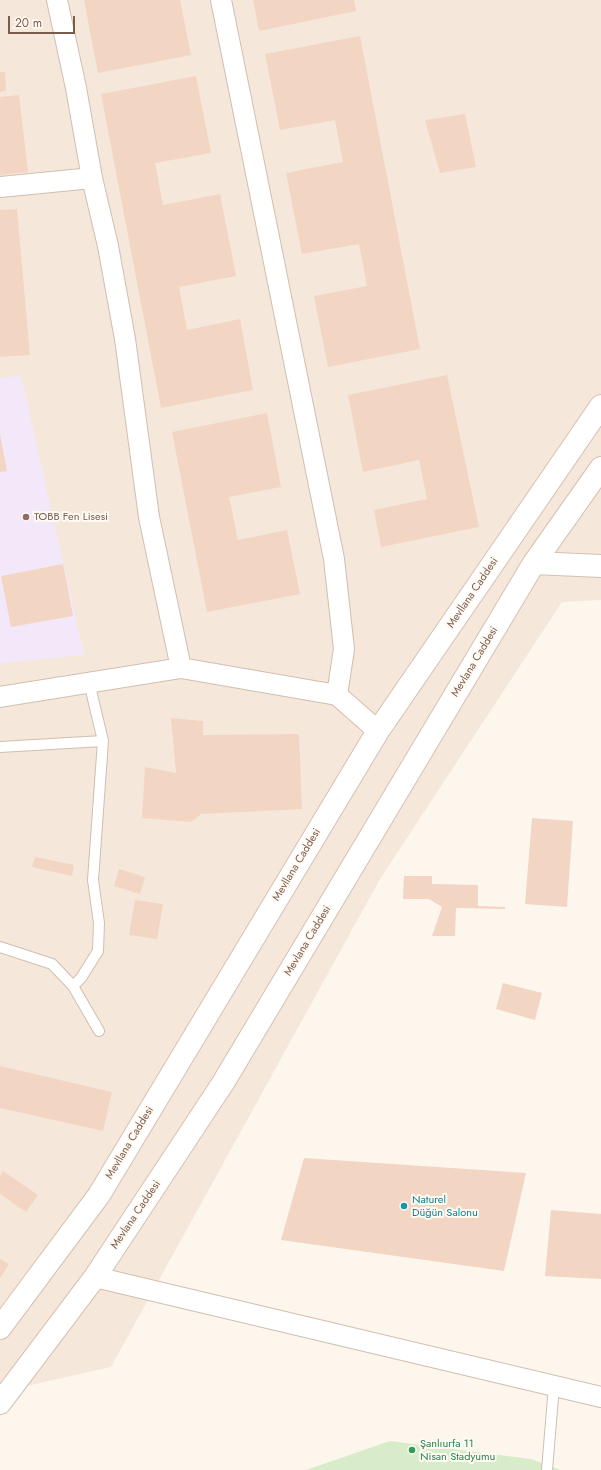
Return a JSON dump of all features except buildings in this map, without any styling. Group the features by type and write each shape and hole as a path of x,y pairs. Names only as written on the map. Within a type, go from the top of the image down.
{"main road":[{"name":"Mevllana Caddesi","path":"0,1328 99,1195 378,731 601,406"},
{"name":"Mevlana Caddesi","path":"0,1403 95,1277 223,1083 534,563 601,468"},
{"path":"534,563 601,566"}],"street":[{"path":"57,0 76,88 92,178 108,246 124,338 149,517 181,668"},
{"path":"221,0 334,558 344,648 337,695"},
{"path":"0,187 92,178"},
{"path":"0,697 181,668 337,695 378,731"},
{"path":"95,1277 601,1397"}],"lane":[{"path":"73,986 81,978 98,951 98,923 93,880 103,741 89,682"},
{"path":"0,748 103,741"},
{"path":"0,947 52,964 73,986 98,1031"},
{"path":"547,1470 554,1386"}],"shaded area":[{"path":"0,0 601,0 601,600 562,602 380,879 111,1367 0,1392"},
{"name":"TOBB Fen Lisesi","path":"21,376 84,655 0,663 0,378"}],"green space":[{"name":"Şanlıurfa 11 Nisan Stadyumu","path":"390,1441 531,1459 561,1470 306,1470"}],"place":[{"name":"TOBB Fen Lisesi","path":"26,517"},
{"name":"Naturel Düğün Salonu","path":"404,1206"},
{"name":"Şanlıurfa 11 Nisan Stadyumu","path":"412,1450"}]}
